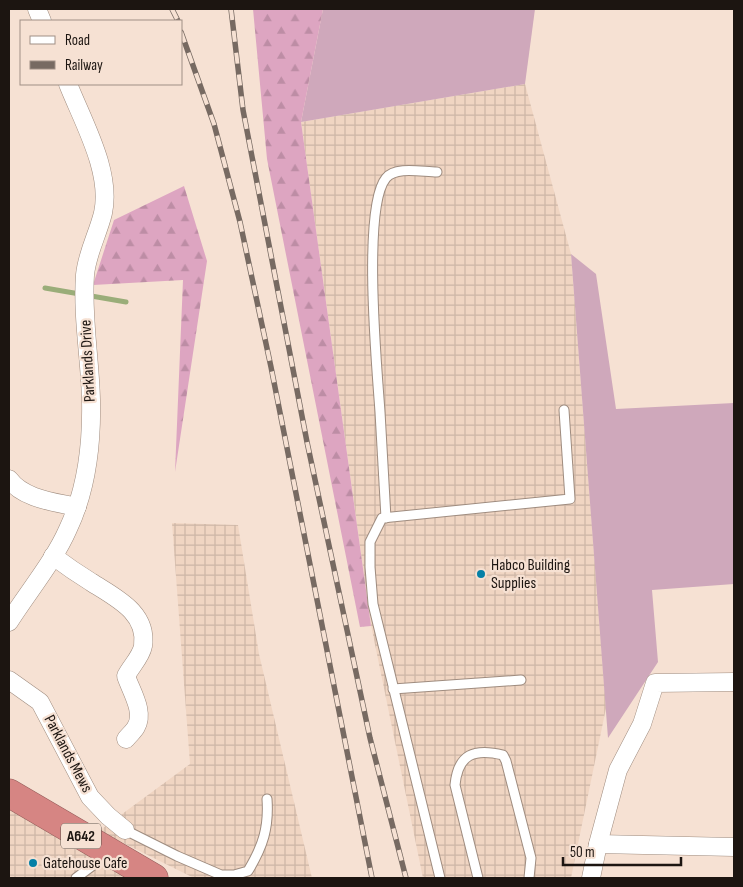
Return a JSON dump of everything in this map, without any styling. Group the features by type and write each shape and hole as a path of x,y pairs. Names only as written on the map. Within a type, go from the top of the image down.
{"highway":[{"name":"A642","path":"9,793 154,878"}],"street":[{"name":"Parklands Drive","path":"10,617 53,556 68,531 85,478 91,434 85,275 88,254 102,214 106,195 101,168 72,85"},
{"path":"9,479 20,490 40,498 77,507"},
{"path":"53,556 127,605 140,624 143,638 142,648 126,676 140,716 138,725 126,739"},
{"name":"Parklands Mews","path":"9,680 40,702 90,797 125,830"},
{"path":"591,878 618,770 642,724 656,683 734,682"},
{"path":"598,844 734,847"}],"lane":[{"path":"386,518 374,300 374,227 381,186 387,177 398,171 437,172"},
{"path":"440,878 373,604 370,542 382,518 570,499 564,410"},
{"path":"393,689 522,680"},
{"path":"478,878 455,785 456,771 463,760 481,752 503,755 506,761 531,858 529,878"},
{"path":"125,830 221,875 234,875 248,871 264,840 268,821 267,799"},
{"path":"76,878 110,853"}],"shaded area":[{"path":"323,9 535,9 525,84 301,122"},
{"path":"525,84 571,254 606,708 571,878 423,878 371,625 301,122"},
{"path":"571,254 596,274 616,409 734,403 734,584 652,590 658,662 608,738"},
{"path":"172,523 238,525 259,654 312,878 194,878 99,831 190,764"},
{"path":"9,808 137,878 9,878"}],"green space":[{"path":"253,9 323,9 301,122 371,626 360,627 267,159"},
{"path":"184,186 207,261 175,472 183,280 93,285 114,220"}],"waterway":[{"path":"45,288 126,302"}],"railway":[{"path":"172,9 178,20"},
{"path":"231,9 243,110 307,442 370,738 406,878"},
{"path":"182,35 214,124 240,222 271,367 372,878"}],"place":[{"name":"Habco Building Supplies","path":"481,574"},
{"name":"Gatehouse Cafe","path":"33,863"}]}
